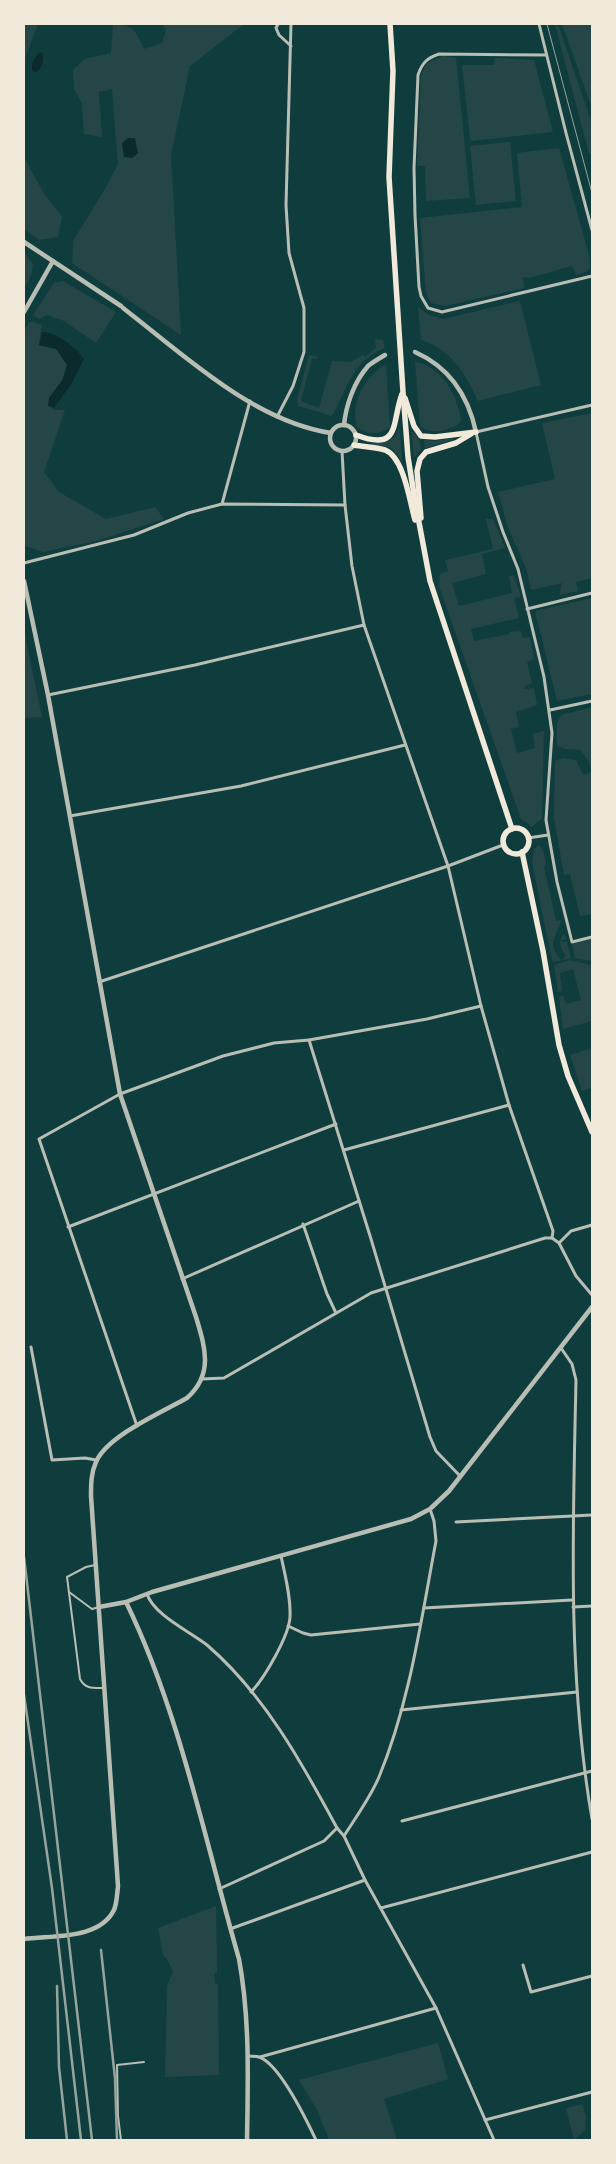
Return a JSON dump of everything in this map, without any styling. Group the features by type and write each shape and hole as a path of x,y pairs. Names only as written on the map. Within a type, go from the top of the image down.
{"main road":[{"path":"390,24 393,71 389,177 398,324 408,457 423,553"},
{"path":"403,392 410,408 414,426 421,436 435,437 474,433"},
{"path":"356,435 369,440 381,440 387,439 393,434 403,392"},
{"path":"423,553 418,463 426,452 456,443 474,433"},
{"path":"354,445 385,450 392,454 401,470 430,580 512,829"},
{"path":"512,829 520,829 528,838 527,846 522,852 511,853 504,845 504,837 512,829"},
{"path":"522,852 543,951 559,1045 568,1076 592,1132"}],"street":[{"path":"278,24 276,28 279,35 290,46"},
{"path":"277,418 296,377 304,352 304,308 289,253 286,205 291,24"},
{"path":"539,24 592,230"},
{"path":"546,54 438,54 430,57 420,68 418,75 414,168 415,215 421,296 428,308 442,312 592,276"},
{"path":"24,242 122,307 216,380 277,418 297,426 331,433"},
{"path":"24,312 53,261"},
{"path":"415,352 434,361 454,381 464,397 488,487 503,532 518,568 550,710 552,733 551,776 546,807 548,835 572,942 592,937"},
{"path":"344,425 346,410 358,381 369,365 385,355"},
{"path":"222,504 250,401"},
{"path":"474,433 592,405"},
{"path":"344,425 351,428 356,435 354,445 349,450 342,451 332,445 331,433 336,427 344,425"},
{"path":"342,451 345,505 352,566 364,625 448,866 481,1006 509,1105 553,1231 552,1238"},
{"path":"24,563 134,535 188,513 222,504 345,505"},
{"path":"24,581 48,694 120,1094 203,1341 205,1355 202,1379 195,1390 186,1398 113,1442 96,1460 92,1472 91,1491 106,1688 118,1886 115,1906 105,1921 87,1930 24,1939"},
{"path":"527,608 592,593"},
{"path":"48,694 195,665 364,625"},
{"path":"550,710 592,701"},
{"path":"69,816 241,786 405,745"},
{"path":"528,838 548,835"},
{"path":"99,982 448,866 504,845"},
{"path":"137,1426 39,1139 120,1094 223,1056 274,1043 309,1040 427,1020 481,1006"},
{"path":"309,1040 430,1437 436,1451 460,1476"},
{"path":"344,1150 509,1105"},
{"path":"68,1226 336,1124"},
{"path":"182,1279 303,1224 359,1201"},
{"path":"303,1224 327,1294 336,1313"},
{"path":"559,1243 572,1232 592,1225"},
{"path":"202,1379 224,1378 371,1293 545,1238 552,1238 559,1243 576,1276 592,1295"},
{"path":"99,1607 126,1602 147,1594 411,1519 430,1509 441,1500 592,1307"},
{"path":"31,1347 52,1460 85,1458 96,1460"},
{"path":"561,1347 572,1364 576,1380 572,1600 584,1773 592,1819"},
{"path":"344,1836 379,1777 401,1710 424,1608 436,1541 434,1521 430,1509"},
{"path":"456,1522 592,1515"},
{"path":"251,1692 268,1671 288,1626 290,1616 282,1556"},
{"path":"147,1594 156,1608 206,1644 236,1674 290,1745 337,1828 344,1836 365,1880 436,2008 494,2140"},
{"path":"424,1608 572,1600"},
{"path":"126,1602 176,1734 239,1959 245,1994 248,2056 247,2140"},
{"path":"573,1607 592,1606"},
{"path":"288,1626 303,1633 311,1634 420,1624"},
{"path":"401,1710 577,1692"},
{"path":"402,1821 592,1771"},
{"path":"219,1889 324,1841 337,1828"},
{"path":"381,1908 592,1852"},
{"path":"230,1929 365,1880"},
{"path":"523,1965 531,1992 592,1976"},
{"path":"248,2056 260,2057 436,2008"},
{"path":"260,2057 271,2065 289,2089 300,2106 316,2140"},
{"path":"485,2120 592,2092"}],"lane":[{"path":"96,1565 86,1567 68,1577 69,1592 81,1682 89,1688 106,1688"},
{"path":"69,1592 92,1608 99,1607"},
{"path":"121,2140 118,2116 118,2065 144,2062"}],"shaded area":[{"path":"24,24 38,24 24,61"},
{"path":"163,24 244,24 190,66 171,155 181,335 72,263 73,241 118,164 112,89 99,92 102,137 84,134 82,103 74,89 73,70 85,59 111,53 113,25 126,26 133,30 144,49 162,43 166,31"},
{"path":"555,24 559,27 592,124 592,153 589,154"},
{"path":"562,24 592,24 592,108"},
{"path":"39,52 43,53 43,61 37,72 32,71 32,63"},
{"path":"443,56 456,58 470,198 426,201 425,166 417,166 421,76 426,64"},
{"path":"495,58 534,60 553,132 472,141 470,138 462,65 494,65"},
{"path":"128,138 135,138 138,153 132,158 124,157 122,143"},
{"path":"510,142 516,201 476,205 470,146"},
{"path":"559,148 589,255 590,267 586,272 576,275 572,266 529,278 523,277 524,288 445,306 431,303 427,296 425,283 420,218 522,207 517,153"},
{"path":"24,157 43,192 62,217 58,237 39,240 24,229"},
{"path":"24,252 33,264 31,276 24,289"},
{"path":"63,281 116,312 96,343 64,321 47,315 39,319 33,315 54,283"},
{"path":"520,301 541,385 478,401 468,381 449,356 432,344 421,340 418,307 429,315 443,319"},
{"path":"30,321 42,325 39,345 56,349 67,365 63,379 49,398 53,410 65,410 44,472 59,492 106,519 155,507 164,519 96,541 43,552 25,546 24,331"},
{"path":"42,332 65,341 84,359 72,383 54,408 48,406 49,398 63,379 67,365 56,349 39,345"},
{"path":"375,339 383,340 385,348 374,353 358,368 332,416 298,406 297,399 309,355 318,357 318,359 312,358 301,401 319,408 332,361 351,362 363,355 365,357 376,348"},
{"path":"415,362 433,369 447,384 459,411 461,421 456,426 442,431 433,431 420,426"},
{"path":"386,364 390,427 378,433 365,432 357,427 355,417 358,399 366,383 378,369"},
{"path":"592,413 592,578 576,582 578,591 559,595 562,583 531,590 526,568 507,525 498,492 555,479 542,423"},
{"path":"399,429 402,462 392,448 370,444 390,440"},
{"path":"411,431 419,438 421,450 414,458"},
{"path":"453,438 453,440 425,448 424,440 434,441"},
{"path":"486,519 493,519 505,548 482,554 486,574 452,583 459,606 512,593 509,576 514,575 521,597 514,598 519,618 471,629 474,641 509,634 509,632 521,631 523,638 530,637 534,659 527,662 532,683 524,687 525,689 534,688 537,705 516,712 519,727 511,729 517,753 535,748 533,734 544,731 542,818 532,827 521,819 439,586 440,574 448,571 445,560 493,549"},
{"path":"592,598 592,694 557,701 535,611"},
{"path":"24,630 42,717 24,718"},
{"path":"592,707 592,772 588,760 580,750 565,749 557,746 557,723 561,715"},
{"path":"563,758 576,760 583,775 592,772 592,914 580,916 570,874 564,875 554,818 555,761"},
{"path":"539,845 543,850 546,863 544,867 556,921 561,920 553,944 554,949 561,960 566,956 560,942 564,934 567,939 562,940 562,942 567,942 571,958 554,962 552,960 532,862 534,849"},
{"path":"592,939 592,961 575,958 572,944"},
{"path":"570,960 591,965 592,1021 563,1029 559,997 563,995 566,1004 581,1000 573,969 560,973 562,991 558,992 554,965"},
{"path":"592,1048 592,1088 582,1091 570,1055"},
{"path":"216,1906 217,1973 214,1973 215,1984 218,1984 219,2075 165,2077 167,1986 173,1972 163,1955 158,1928"},
{"path":"438,2043 448,2079 384,2099 397,2140 329,2140 317,2110 299,2080"},
{"path":"582,2104 586,2116 585,2130 574,2140 566,2108"}],"tram line":[{"path":"547,24 592,193"}],"railway":[{"path":"24,1557 92,2140"},
{"path":"24,1695 52,1888 81,2140"},
{"path":"101,1950 115,2078 117,2140"},
{"path":"57,1986 59,2067 67,2140"}]}
